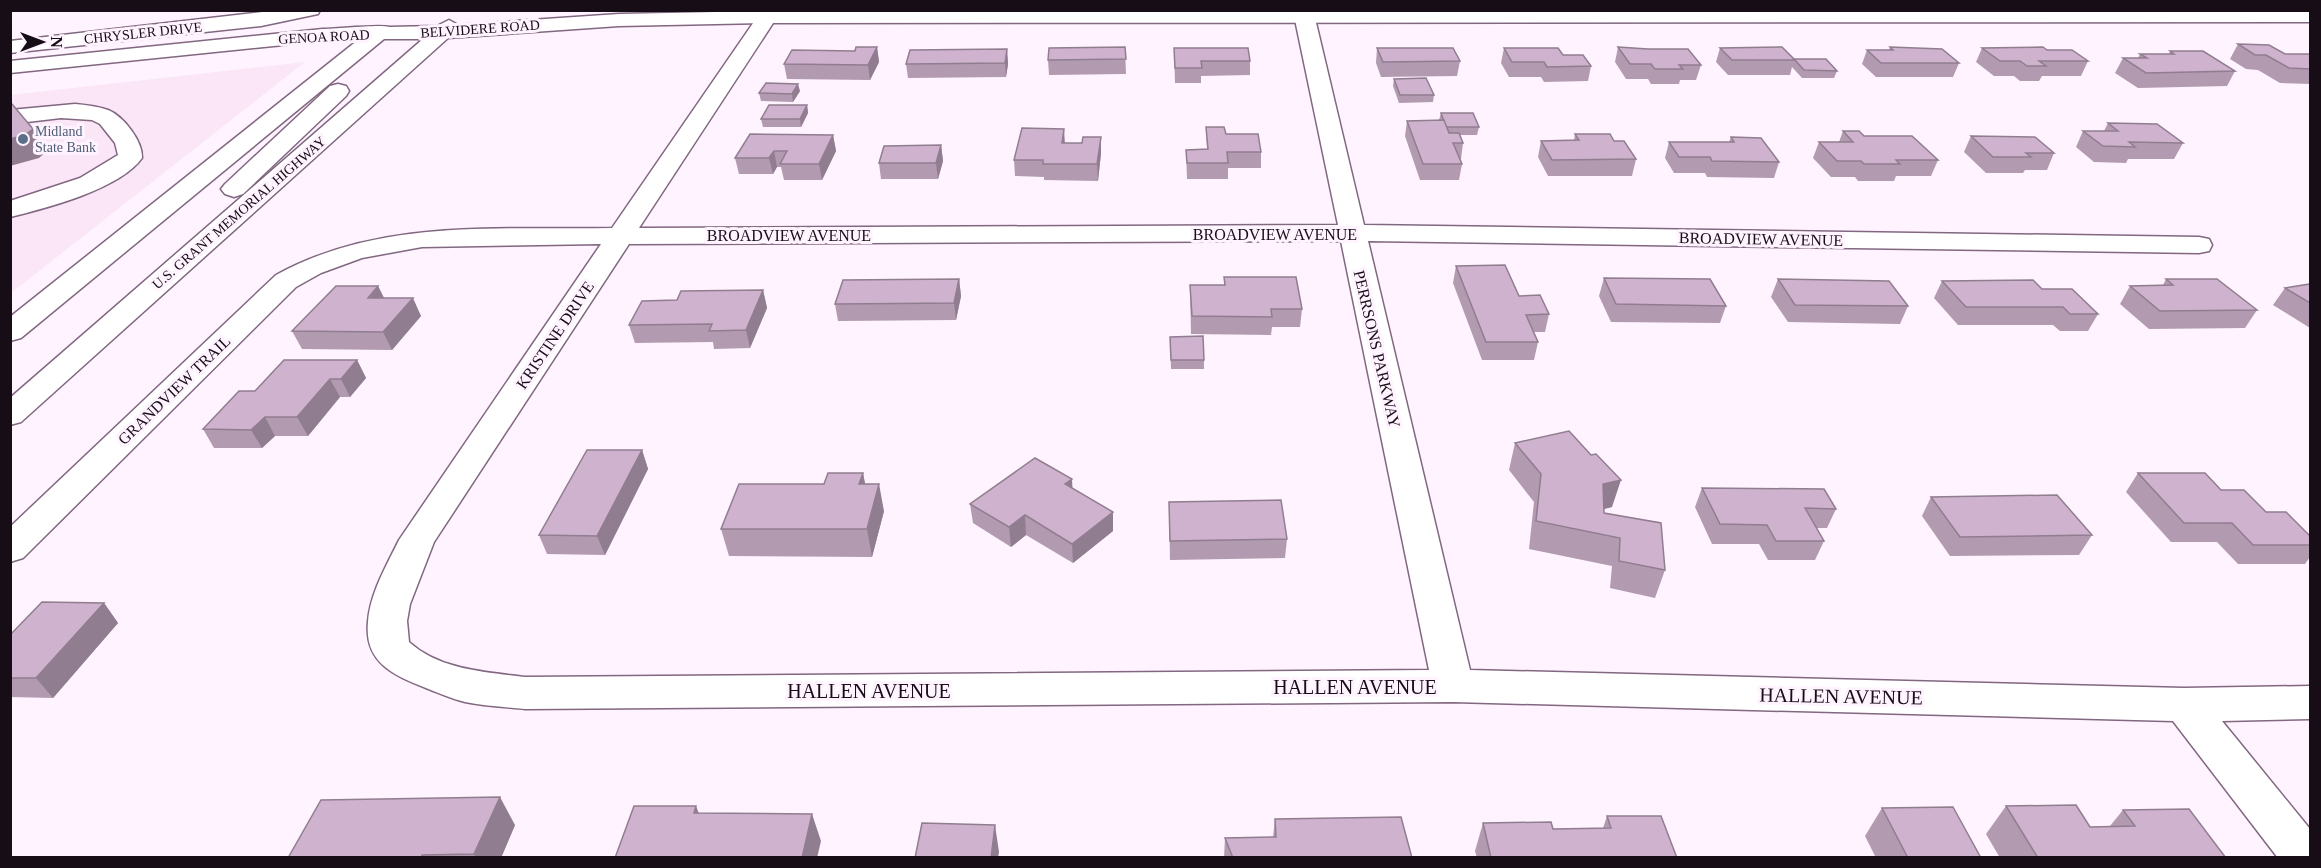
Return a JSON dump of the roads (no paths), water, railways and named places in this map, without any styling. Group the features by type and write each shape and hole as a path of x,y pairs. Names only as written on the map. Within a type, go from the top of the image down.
{"street":[{"name":"CHRYSLER DRIVE","path":"10,47 261,20 311,10"},
{"name":"U.S. GRANT MEMORIAL HIGHWAY","path":"10,415 443,21 466,10"},
{"name":"BELVIDERE ROAD","path":"377,34 443,21 767,17 1304,14 2310,16"},
{"name":"PERRSONS PARKWAY","path":"1304,14 1453,686"},
{"path":"10,332 399,16"},
{"name":"KRISTINE DRIVE","path":"405,662 390,648 386,634 388,614 417,540 767,17"},
{"path":"39,390 129,287 361,69 373,52 377,34"},
{"name":"GENOA ROAD","path":"10,67 323,35 377,34"},
{"name":"GENOA ROAD","path":"10,82 299,51 377,34"},
{"path":"10,117 70,112 99,115 107,118 130,145 131,151 130,158 122,165 92,182 71,191 10,209"},
{"name":"BROADVIEW AVENUE","path":"352,252 380,244 422,239 621,236 1351,233 2199,244"},
{"name":"GRANDVIEW TRAIL","path":"10,549 286,281 311,267 352,252"},
{"name":"HALLEN AVENUE","path":"405,662 465,686 525,693 1453,686 2184,705 2310,703"},
{"path":"2184,705 2306,858"}],"place":[{"name":"Midland State Bank","path":"23,139"}]}
